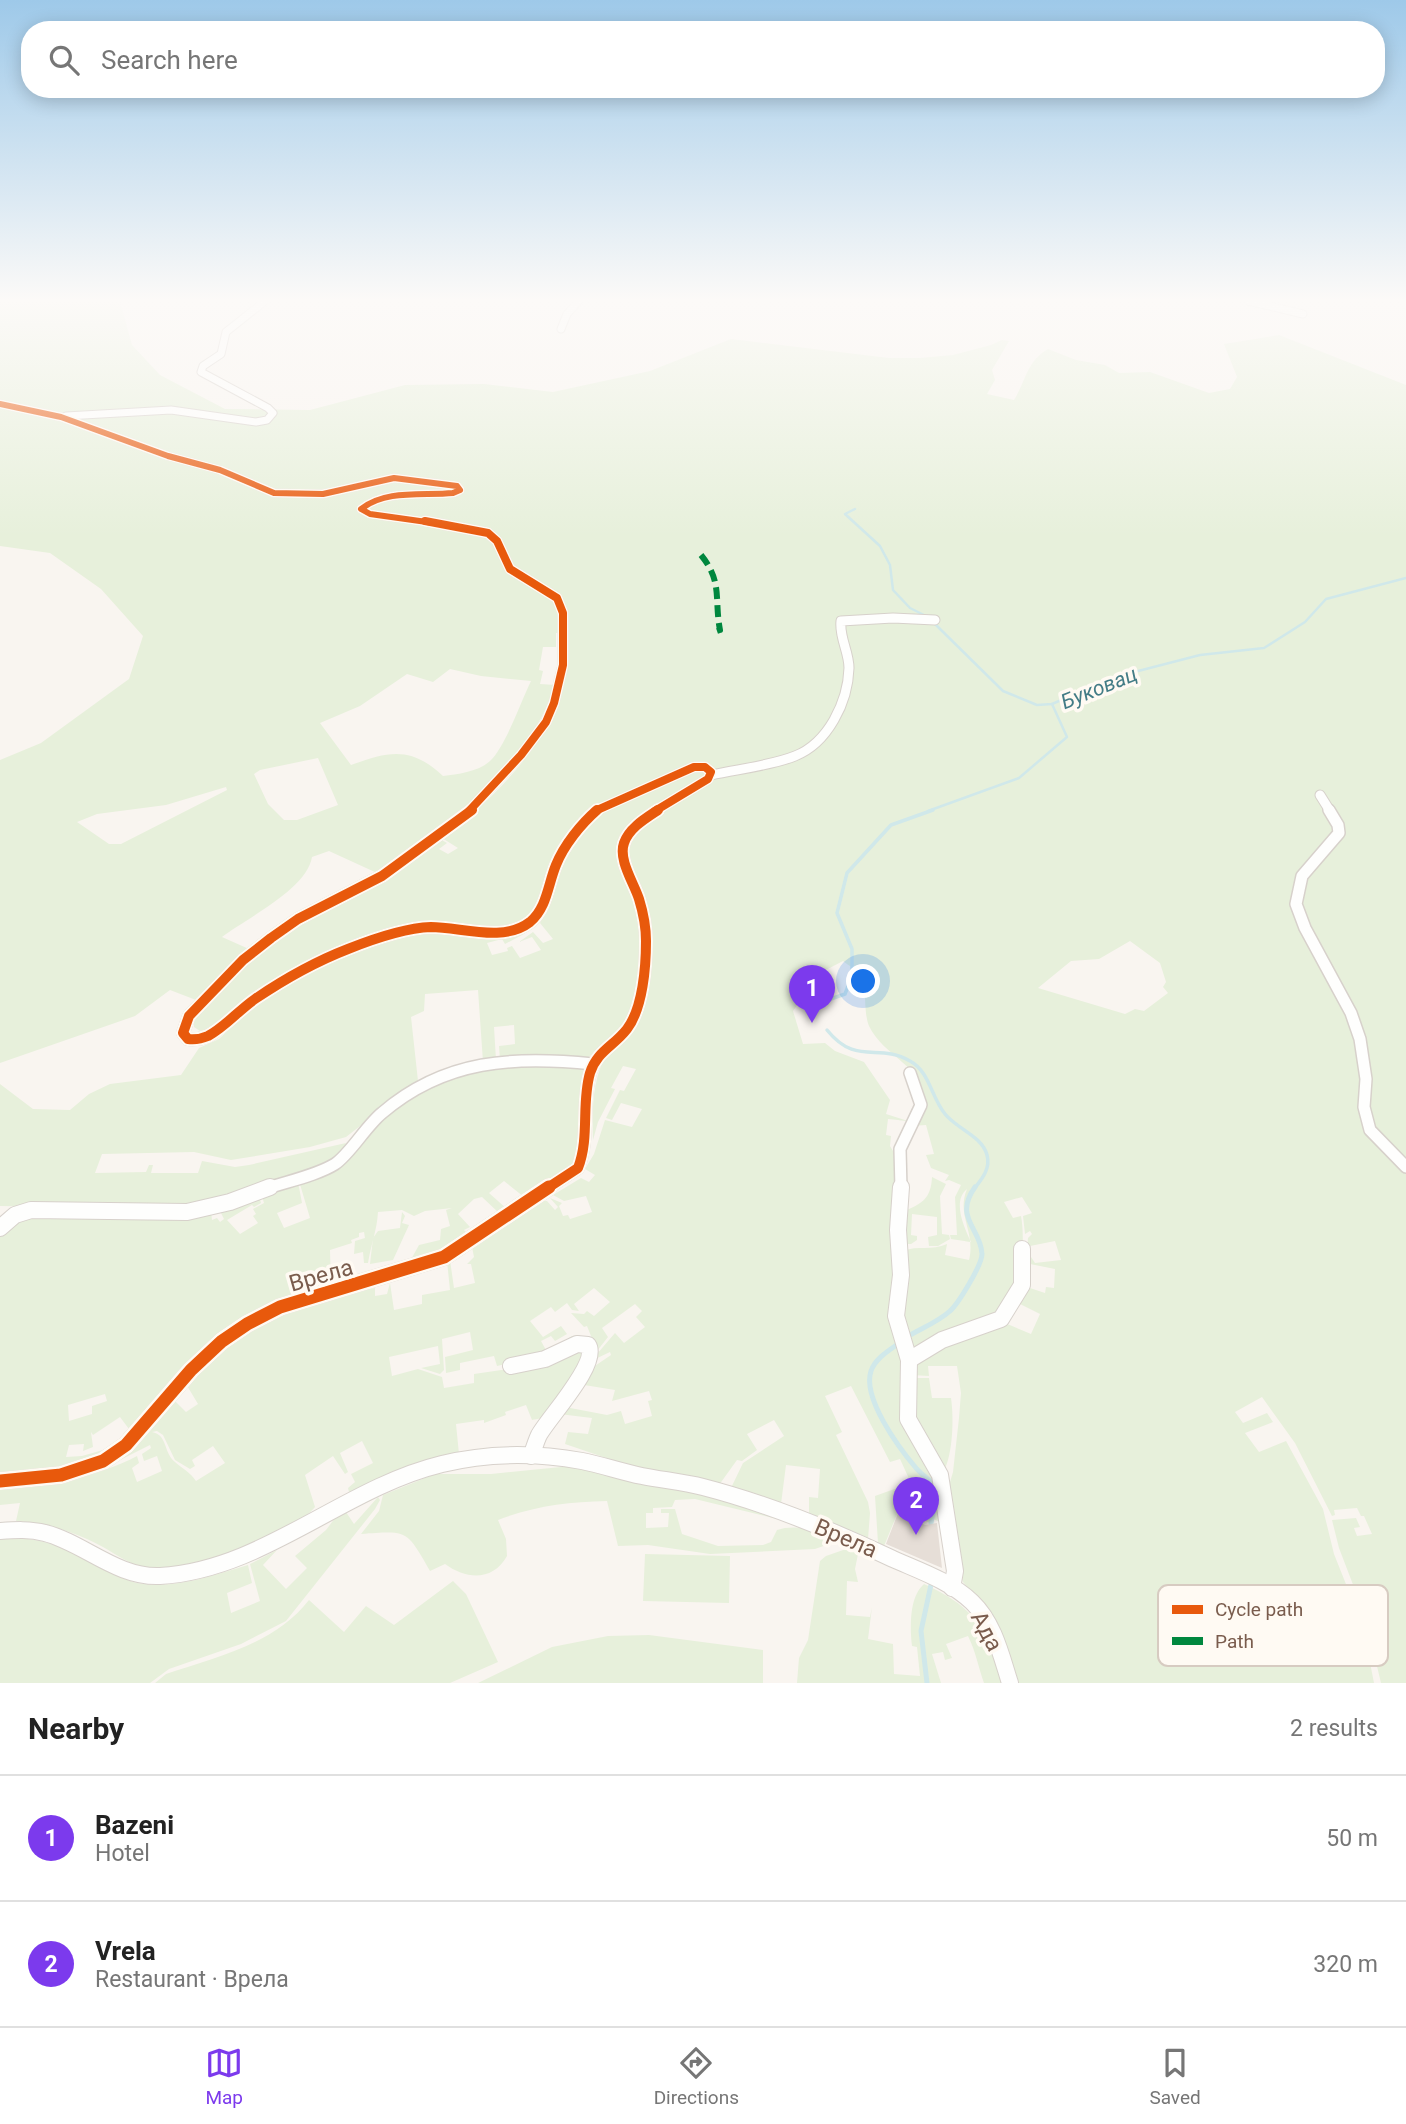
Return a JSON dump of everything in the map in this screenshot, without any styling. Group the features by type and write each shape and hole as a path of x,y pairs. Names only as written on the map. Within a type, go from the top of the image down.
{"street":[{"path":"61,417 171,410 256,422 267,419 273,413 269,407 233,393 212,380"},
{"path":"0,404 61,417 168,456 220,470 274,493 331,493 394,478 457,486 460,491 453,493 389,498 370,502 361,509 370,514 423,520 488,533 497,541 510,569 551,593 563,608 563,665 554,703 546,722 514,764 475,807 456,823 382,876 298,919 243,960 189,1016 183,1033 188,1039 197,1040 210,1035 272,988 347,949 413,928 429,926 496,932 517,929 531,921 545,901 556,863 580,826 596,810 694,767 709,769 711,775"},
{"path":"0,1228 15,1215 31,1210 165,1214 211,1209 335,1164 359,1135 407,1092 442,1073 490,1064 571,1061 593,1064 605,1049 628,1029 638,1003 646,943 637,890 623,853 624,842 632,831 711,775 795,755 806,751 823,736 831,726 845,692 849,667 839,626 841,621 874,618 931,620"},
{"path":"1320,795 1338,825 1339,833 1302,876 1296,904 1309,936 1351,1013 1360,1039 1365,1059 1364,1107 1370,1130 1406,1167"},
{"name":"Врела","path":"0,1481 61,1475 103,1461 126,1445 191,1370 222,1341 247,1324 289,1304 444,1257 567,1178 578,1168 584,1155 593,1064"},
{"path":"910,1073 921,1105 900,1156 902,1181 898,1230 901,1275 896,1316 905,1347 906,1410 911,1429 940,1475 955,1571 948,1585"},
{"path":"905,1347 950,1337 1001,1319 1022,1285 1021,1249"},
{"path":"511,1366 545,1359 577,1344 585,1344 591,1349 591,1355 575,1385 539,1436 531,1456"},
{"name":"Врела","path":"0,1531 34,1530 63,1538 141,1575 171,1574 226,1562 260,1549 361,1496 425,1469 458,1461 531,1456 585,1462 700,1486 758,1503 862,1544 948,1585"},
{"name":"Ада","path":"948,1585 972,1603 986,1621 1010,1683"}],"green space":[{"path":"0,380 169,380 225,409 310,410 405,385 484,384 553,392 611,380 995,380 987,394 1014,400 1024,380 1171,380 1209,393 1230,389 1236,380 1392,380 1406,385 1406,1683 1381,1683 1377,1666 1388,1666 1388,1585 1353,1585 1332,1520 1356,1518 1360,1527 1354,1528 1357,1536 1372,1534 1364,1516 1361,1516 1357,1508 1334,1510 1335,1515 1332,1516 1295,1443 1262,1397 1235,1412 1243,1423 1267,1413 1273,1422 1245,1433 1259,1452 1286,1441 1323,1509 1334,1554 1346,1585 1158,1585 1158,1666 1371,1666 1374,1683 1019,1683 994,1618 963,1582 953,1543 947,1492 953,1472 961,1393 957,1366 928,1366 929,1376 912,1375 917,1361 926,1351 938,1344 996,1325 1007,1318 1005,1323 1031,1334 1040,1314 1016,1302 1024,1286 1045,1293 1046,1287 1054,1288 1055,1269 1025,1263 1031,1257 1035,1263 1061,1260 1055,1241 1030,1246 1030,1250 1027,1250 1028,1238 1032,1234 1030,1231 1025,1234 1023,1216 1032,1213 1022,1197 1004,1202 1013,1218 1021,1216 1022,1227 1020,1268 1008,1306 996,1319 954,1332 911,1355 900,1321 904,1251 947,1244 945,1255 969,1260 970,1242 951,1239 950,1235 957,1235 955,1197 961,1185 945,1181 949,1175 931,1168 926,1155 934,1154 926,1125 912,1126 921,1108 923,1093 919,1080 878,1039 869,1026 863,977 843,961 820,973 793,1011 803,1044 825,1043 835,1051 864,1062 890,1100 886,1114 908,1121 888,1119 886,1135 891,1136 890,1146 896,1156 899,1179 896,1225 898,1275 893,1321 905,1352 903,1411 908,1431 936,1474 943,1523 933,1519 931,1523 924,1523 898,1512 884,1546 878,1543 875,1496 911,1483 900,1459 890,1462 851,1386 825,1396 842,1432 836,1435 868,1502 868,1539 809,1514 809,1497 818,1498 820,1469 786,1465 781,1504 731,1488 743,1463 784,1436 774,1420 747,1434 757,1450 742,1461 737,1460 719,1485 633,1467 565,1444 568,1432 588,1434 592,1418 559,1414 565,1407 607,1415 621,1411 625,1424 652,1416 648,1401 652,1400 649,1391 612,1401 615,1390 578,1384 586,1372 611,1355 610,1352 591,1361 615,1333 624,1343 645,1327 636,1317 642,1311 635,1304 602,1328 608,1337 597,1351 587,1326 584,1327 571,1313 584,1314 587,1311 594,1316 610,1302 594,1288 574,1304 579,1311 572,1310 567,1303 555,1312 551,1307 530,1321 543,1337 561,1326 567,1334 555,1341 551,1336 541,1341 547,1352 572,1336 581,1335 548,1354 497,1366 494,1356 460,1363 460,1370 446,1373 445,1357 473,1350 470,1332 442,1339 444,1370 440,1374 421,1368 440,1364 438,1346 389,1357 392,1376 418,1369 442,1377 444,1388 474,1383 474,1374 541,1364 584,1346 588,1352 578,1376 549,1415 532,1420 526,1405 484,1423 484,1420 456,1424 459,1454 421,1461 349,1492 348,1488 355,1482 351,1474 373,1463 362,1441 340,1453 348,1472 345,1474 333,1456 305,1475 315,1507 302,1519 261,1541 185,1565 146,1567 129,1562 72,1533 50,1526 16,1521 20,1503 0,1505 0,1488 71,1479 105,1470 137,1456 139,1463 132,1468 137,1482 162,1471 157,1456 144,1461 142,1454 151,1448 150,1445 116,1462 149,1432 174,1400 186,1412 198,1404 186,1384 226,1347 272,1318 296,1307 348,1292 375,1288 375,1296 387,1294 390,1283 394,1310 422,1304 422,1295 450,1290 447,1261 450,1260 454,1288 475,1283 471,1264 467,1264 474,1257 472,1247 539,1201 547,1201 555,1210 558,1207 550,1198 562,1203 559,1206 563,1216 568,1215 570,1219 592,1212 586,1196 564,1201 553,1195 581,1178 589,1182 595,1175 585,1169 594,1154 605,1120 632,1127 642,1109 621,1103 612,1120 606,1118 620,1090 624,1091 636,1069 623,1066 611,1088 615,1089 598,1122 593,1140 596,1083 608,1052 597,1051 587,1058 500,1060 499,1046 515,1044 514,1025 494,1027 496,1060 483,1062 478,990 425,994 424,1011 411,1017 418,1081 346,1137 310,1147 231,1160 194,1152 102,1154 95,1173 146,1172 149,1165 153,1165 151,1173 198,1173 202,1161 235,1167 346,1143 341,1152 323,1166 204,1206 186,1209 0,1206 0,1084 33,1109 70,1110 89,1094 110,1084 181,1075 199,1048 219,1039 258,1002 350,952 419,931 443,930 490,936 513,933 530,927 524,934 505,944 502,939 487,943 492,955 508,951 507,948 512,946 520,958 541,950 532,937 519,942 533,932 543,943 553,939 540,923 543,916 533,911 523,921 499,929 432,923 408,926 316,959 268,985 215,1026 200,1031 194,1027 194,1022 204,1006 253,957 307,918 386,878 440,839 447,843 439,849 448,854 458,848 442,838 477,810 513,773 529,754 554,713 564,686 565,633 556,633 556,647 543,647 539,670 543,671 540,684 555,685 542,716 525,744 482,793 431,835 377,873 329,851 312,857 308,869 288,891 222,937 249,949 196,1000 170,990 135,1016 0,1063 0,760 41,743 129,679 143,636 101,589 50,553 0,546","holes":["450,669 481,676 531,681 496,755 480,768 443,776 420,760 399,754 388,754 351,765 320,723 360,706 407,674 433,682","318,758 338,805 297,820 284,820 268,804 254,774 260,770","226,787 227,790 121,844 109,844 77,822 97,814 166,805","1130,941 1160,963 1166,982 1163,987 1168,993 1144,1011 1135,1009 1125,1014 1038,988 1071,961 1099,959","967,1189 964,1207 970,1240 963,1222 960,1200","157,1431 163,1435 175,1460 190,1469 195,1466 192,1460 213,1446 225,1463 196,1481 171,1458 161,1437 152,1432"]},
{"path":"534,1064 585,1069 578,1155 572,1167 524,1197 504,1181 489,1193 507,1209 500,1214 482,1197 474,1199 458,1214 470,1227 464,1230 469,1236 409,1263 419,1245 440,1240 441,1229 450,1226 446,1210 452,1208 425,1211 414,1216 402,1210 378,1212 368,1263 364,1263 363,1252 354,1254 355,1241 365,1238 364,1232 351,1240 352,1243 330,1250 331,1286 261,1309 128,1434 123,1434 129,1429 120,1417 93,1435 91,1432 93,1447 83,1451 84,1444 69,1445 66,1457 82,1456 110,1448 99,1456 58,1469 0,1474 0,1230 19,1216 211,1211 212,1220 217,1218 220,1222 224,1219 220,1211 258,1193 261,1203 254,1207 252,1205 227,1220 240,1234 258,1223 253,1216 256,1214 253,1209 264,1203 261,1193 298,1182 302,1203 277,1213 284,1228 310,1218 299,1181 321,1174 376,1122 446,1073","holes":["105,1394 107,1401 92,1406 92,1414 69,1421 68,1405"]},
{"path":"932,1177 946,1184 940,1196 942,1234 949,1235 950,1239 938,1246 929,1246 928,1237 937,1235 937,1217 912,1214 911,1235 917,1236 917,1240 905,1244 905,1211 925,1199"},
{"path":"402,1212 405,1216 402,1223 409,1225 393,1260 370,1264 373,1238 378,1231 400,1228"},
{"path":"912,1378 929,1378 932,1398 951,1398 952,1435 944,1471 917,1433"},
{"path":"571,1466 707,1495 777,1519 695,1499 675,1500 672,1507 653,1508 653,1513 646,1513 646,1528 668,1527 669,1513 661,1513 661,1509 675,1509 682,1534 718,1546 763,1545 771,1542 777,1530 784,1528 814,1531 832,1543 815,1549 710,1554 648,1545 618,1546 607,1501 579,1502 538,1508 498,1520 506,1539 507,1556 487,1574 471,1575 445,1564 430,1571 410,1540 397,1533 361,1534 379,1511 383,1495 435,1474 491,1474"},
{"path":"378,1497 380,1500 375,1509 286,1621 241,1644 169,1669 150,1683 0,1683 0,1539 40,1541 79,1555 128,1580 151,1585 194,1580 248,1565 252,1583 227,1593 231,1613 260,1601 250,1564 277,1550 263,1565 286,1589 307,1568 295,1556 326,1530 335,1518 346,1512 354,1524"},
{"path":"846,1549 858,1554 855,1569 858,1582 847,1581 846,1615 870,1617 872,1607 868,1639 893,1644 894,1674 920,1676 917,1647 912,1646 911,1621 913,1604 924,1584 956,1602 977,1622 991,1648 1002,1683 984,1683 968,1636 946,1644 952,1658 945,1660 943,1652 932,1654 941,1683 797,1683 799,1658 808,1640 820,1561"},
{"path":"645,1554 730,1556 729,1603 643,1601"},
{"path":"453,1581 466,1594 498,1662 450,1683 155,1683 166,1674 225,1655 262,1638 279,1628 309,1600 344,1632 366,1606 394,1625"},
{"path":"649,1635 763,1650 763,1683 478,1683 552,1647 608,1636"}],"building":[{"path":"898,1513 925,1525 937,1523 942,1568 886,1544"}],"waterway":[{"path":"855,509 845,514 880,546 890,565 893,590 910,608 926,616"},
{"name":"Буковац","path":"1052,704 1115,677 1200,655 1264,648 1305,622 1326,599 1406,578"},
{"path":"934,623 1003,691 1037,705 1052,704"},
{"name":"Буковац","path":"928,811 1019,778 1067,737 1052,704"},
{"name":"Буковац","path":"819,1008 822,1002 845,994 852,976 852,949 837,913 847,873 891,825 933,810"},
{"name":"Буковац","path":"827,1030 848,1048 888,1053 917,1066 945,1114 984,1148 988,1160 986,1170 974,1189"},
{"name":"Буковац","path":"907,1337 950,1311 964,1293 978,1267 982,1254 981,1245 967,1215 969,1198 975,1187"},
{"name":"Буковац","path":"898,1344 873,1367 870,1382 872,1395 884,1422 901,1448 916,1468 936,1487"},
{"name":"Буковац","path":"931,1523 936,1498"},
{"name":"Буковац","path":"927,1683 921,1631 932,1580"}],"marked path":[{"path":"701,555 710,566 717,583 720,630 717,631"}],"cycle path":[{"path":"0,404 61,417 168,456 220,470 274,493 323,494 394,478 457,486 460,490 453,493 379,499 361,509 370,514 415,519 488,533 497,541 510,569 557,598 563,613 563,665 554,703 546,722 521,755 475,807 382,876 298,919 243,960 189,1016 183,1033 188,1039 197,1040 210,1035 255,999 303,971 347,949 388,935 429,927 496,932 517,929 531,921 545,901 556,863 580,826 596,810 694,767 705,767 711,772 708,779 649,816 629,834 624,843 625,861 638,895 644,921 646,941 643,974 631,1023 600,1053 594,1063 587,1089 585,1143 578,1168 444,1257 280,1307 247,1324 222,1341 191,1370 126,1445 103,1461 61,1475 0,1481"}],"place":[{"name":"Bazeni","path":"812,1023"},
{"name":"Vrela","path":"916,1535"}]}
